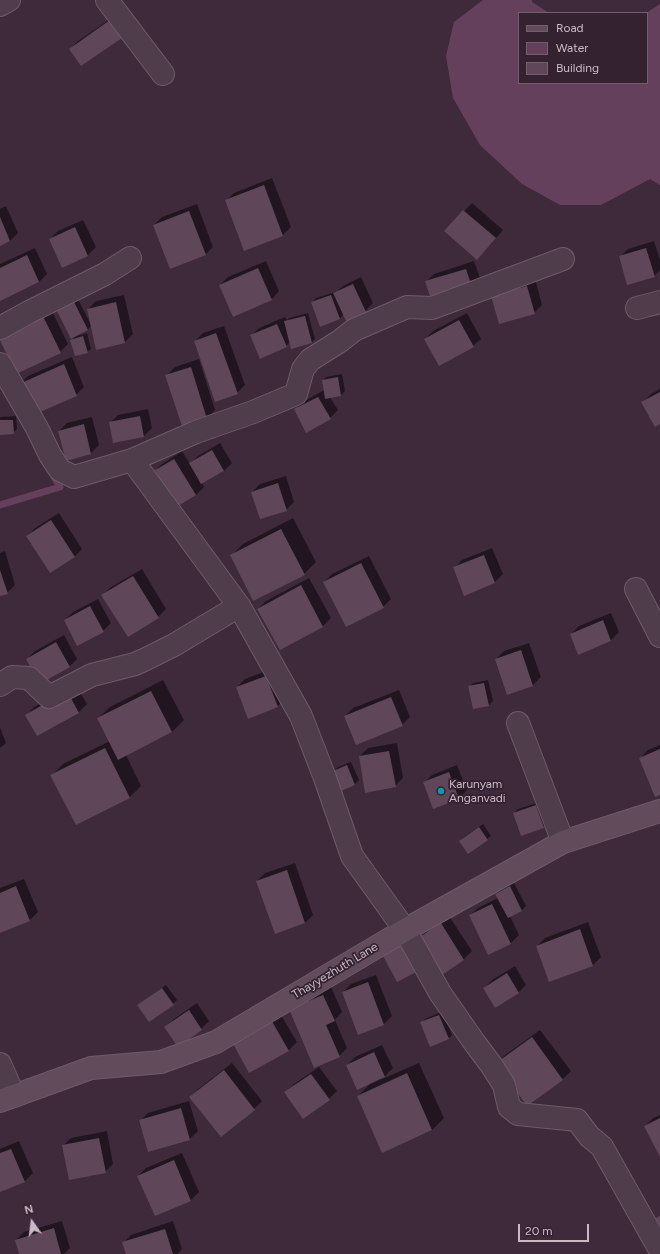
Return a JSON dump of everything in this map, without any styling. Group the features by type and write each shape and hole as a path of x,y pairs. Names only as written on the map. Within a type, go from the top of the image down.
{"street":[{"path":"0,5 9,0"},
{"path":"107,0 163,74"},
{"path":"0,328 28,312 105,274 130,258"},
{"path":"0,364 38,428 50,456 60,470 74,477 132,460 196,432 253,412 296,394 303,369 310,360 340,341 354,330 407,307 432,308 563,259"},
{"path":"637,308 660,302"},
{"path":"132,460 239,606 301,716 325,778 352,856 405,930 440,992 504,1085 509,1107 518,1114 577,1120 589,1136 602,1147 660,1250"},
{"path":"636,589 660,636"},
{"path":"0,685 12,677 29,678 49,697 92,675 135,664 146,659 174,645 239,606"},
{"path":"518,723 563,842"},
{"name":"Thayyezhuth Lane","path":"7,1098 91,1068 161,1062 216,1042 405,930 563,842 660,811"},
{"path":"0,1064 7,1098"}],"water":[{"path":"483,0 532,0 532,2 547,12 518,12 518,84 648,84 648,12 660,4 660,185 650,179 601,205 560,205 522,184 480,145 453,98 446,56 454,22"}],"building":[{"path":"110,20 122,38 81,66 69,49"},
{"path":"264,185 283,236 244,251 225,200"},
{"path":"463,210 496,238 477,260 444,231"},
{"path":"189,211 206,255 170,269 153,225"},
{"path":"0,217 10,241 0,246"},
{"path":"75,227 88,256 62,268 49,239"},
{"path":"646,248 655,277 627,285 619,256"},
{"path":"27,255 39,282 0,301 0,268"},
{"path":"258,268 272,300 233,317 219,285"},
{"path":"466,269 473,290 432,303 425,281"},
{"path":"353,284 366,312 346,321 333,293"},
{"path":"527,286 535,314 499,324 491,296"},
{"path":"331,295 340,319 320,327 311,302"},
{"path":"74,302 88,330 71,339 57,311"},
{"path":"116,302 125,343 96,350 87,309"},
{"path":"42,314 61,353 16,374 0,340 0,334"},
{"path":"305,316 312,343 291,349 284,321"},
{"path":"459,320 474,347 439,366 424,339"},
{"path":"277,324 287,347 260,359 250,335"},
{"path":"216,333 238,394 215,402 194,341"},
{"path":"83,336 88,353 75,356 70,340"},
{"path":"64,364 77,396 33,415 19,384"},
{"path":"191,367 207,419 182,426 165,375"},
{"path":"338,377 341,396 325,399 322,380"},
{"path":"660,392 660,424 655,427 641,402"},
{"path":"318,397 331,419 306,433 294,409"},
{"path":"140,416 144,437 113,443 109,422"},
{"path":"0,420 13,420 14,434 0,435"},
{"path":"84,424 91,454 66,461 58,431"},
{"path":"212,450 224,471 201,484 189,463"},
{"path":"174,459 196,495 175,508 152,472"},
{"path":"278,483 287,511 260,519 251,492"},
{"path":"51,520 75,557 50,573 26,536"},
{"path":"281,529 305,575 253,601 230,555"},
{"path":"484,555 495,583 464,596 453,567"},
{"path":"361,563 384,608 346,627 323,582"},
{"path":"0,570 8,594 0,596"},
{"path":"133,576 159,618 128,637 101,595"},
{"path":"301,585 323,627 280,650 257,609"},
{"path":"90,606 104,632 77,646 64,620"},
{"path":"603,620 611,641 578,655 570,634"},
{"path":"56,642 70,667 40,684 26,659"},
{"path":"521,650 533,686 507,695 495,659"},
{"path":"266,676 278,707 248,719 236,687"},
{"path":"484,683 489,706 473,709 468,686"},
{"path":"67,691 79,713 37,736 25,715"},
{"path":"151,691 172,732 118,760 97,718"},
{"path":"391,697 403,726 356,745 344,716"},
{"path":"105,748 130,798 76,825 50,775"},
{"path":"660,749 660,795 655,797 639,758"},
{"path":"389,751 396,787 365,793 359,756"},
{"path":"347,765 355,785 341,791 333,771"},
{"name":"Karunyam Anganvadi","path":"449,772 459,799 433,809 423,782"},
{"path":"536,805 544,828 521,836 513,813"},
{"path":"479,827 488,840 468,854 459,841"},
{"path":"287,870 305,923 275,934 256,881"},
{"path":"16,886 30,921 0,933 0,893"},
{"path":"510,886 522,911 508,918 495,894"},
{"path":"492,904 511,944 488,955 469,915"},
{"path":"441,923 464,960 442,975 418,938"},
{"path":"580,929 593,966 549,982 536,946"},
{"path":"407,942 422,969 397,982 382,954"},
{"path":"507,973 519,993 495,1008 483,988"},
{"path":"368,982 384,1025 358,1035 342,992"},
{"path":"162,988 174,1005 149,1022 137,1005"},
{"path":"323,995 335,1021 326,1025 340,1057 314,1068 289,1009"},
{"path":"189,1010 202,1030 178,1047 164,1027"},
{"path":"439,1015 449,1039 430,1047 420,1022"},
{"path":"270,1018 289,1051 249,1073 231,1040"},
{"path":"532,1037 563,1080 527,1106 496,1063"},
{"path":"374,1052 385,1077 357,1090 346,1065"},
{"path":"224,1070 255,1110 221,1137 189,1097"},
{"path":"407,1073 432,1130 382,1153 357,1096"},
{"path":"311,1074 330,1100 303,1119 284,1092"},
{"path":"181,1108 190,1140 148,1152 139,1120"},
{"path":"660,1118 660,1157 644,1126"},
{"path":"99,1138 106,1173 69,1180 62,1145"},
{"path":"11,1149 25,1182 0,1192 0,1153"},
{"path":"174,1160 191,1201 155,1216 137,1176"},
{"path":"660,1216 660,1236 652,1220"},
{"path":"54,1228 61,1254 19,1254 15,1240"},
{"path":"165,1229 173,1254 126,1254 122,1242"}],"waterway":[{"path":"0,505 60,487 52,473"}],"place":[{"name":"Karunyam Anganvadi","path":"441,791"}]}
